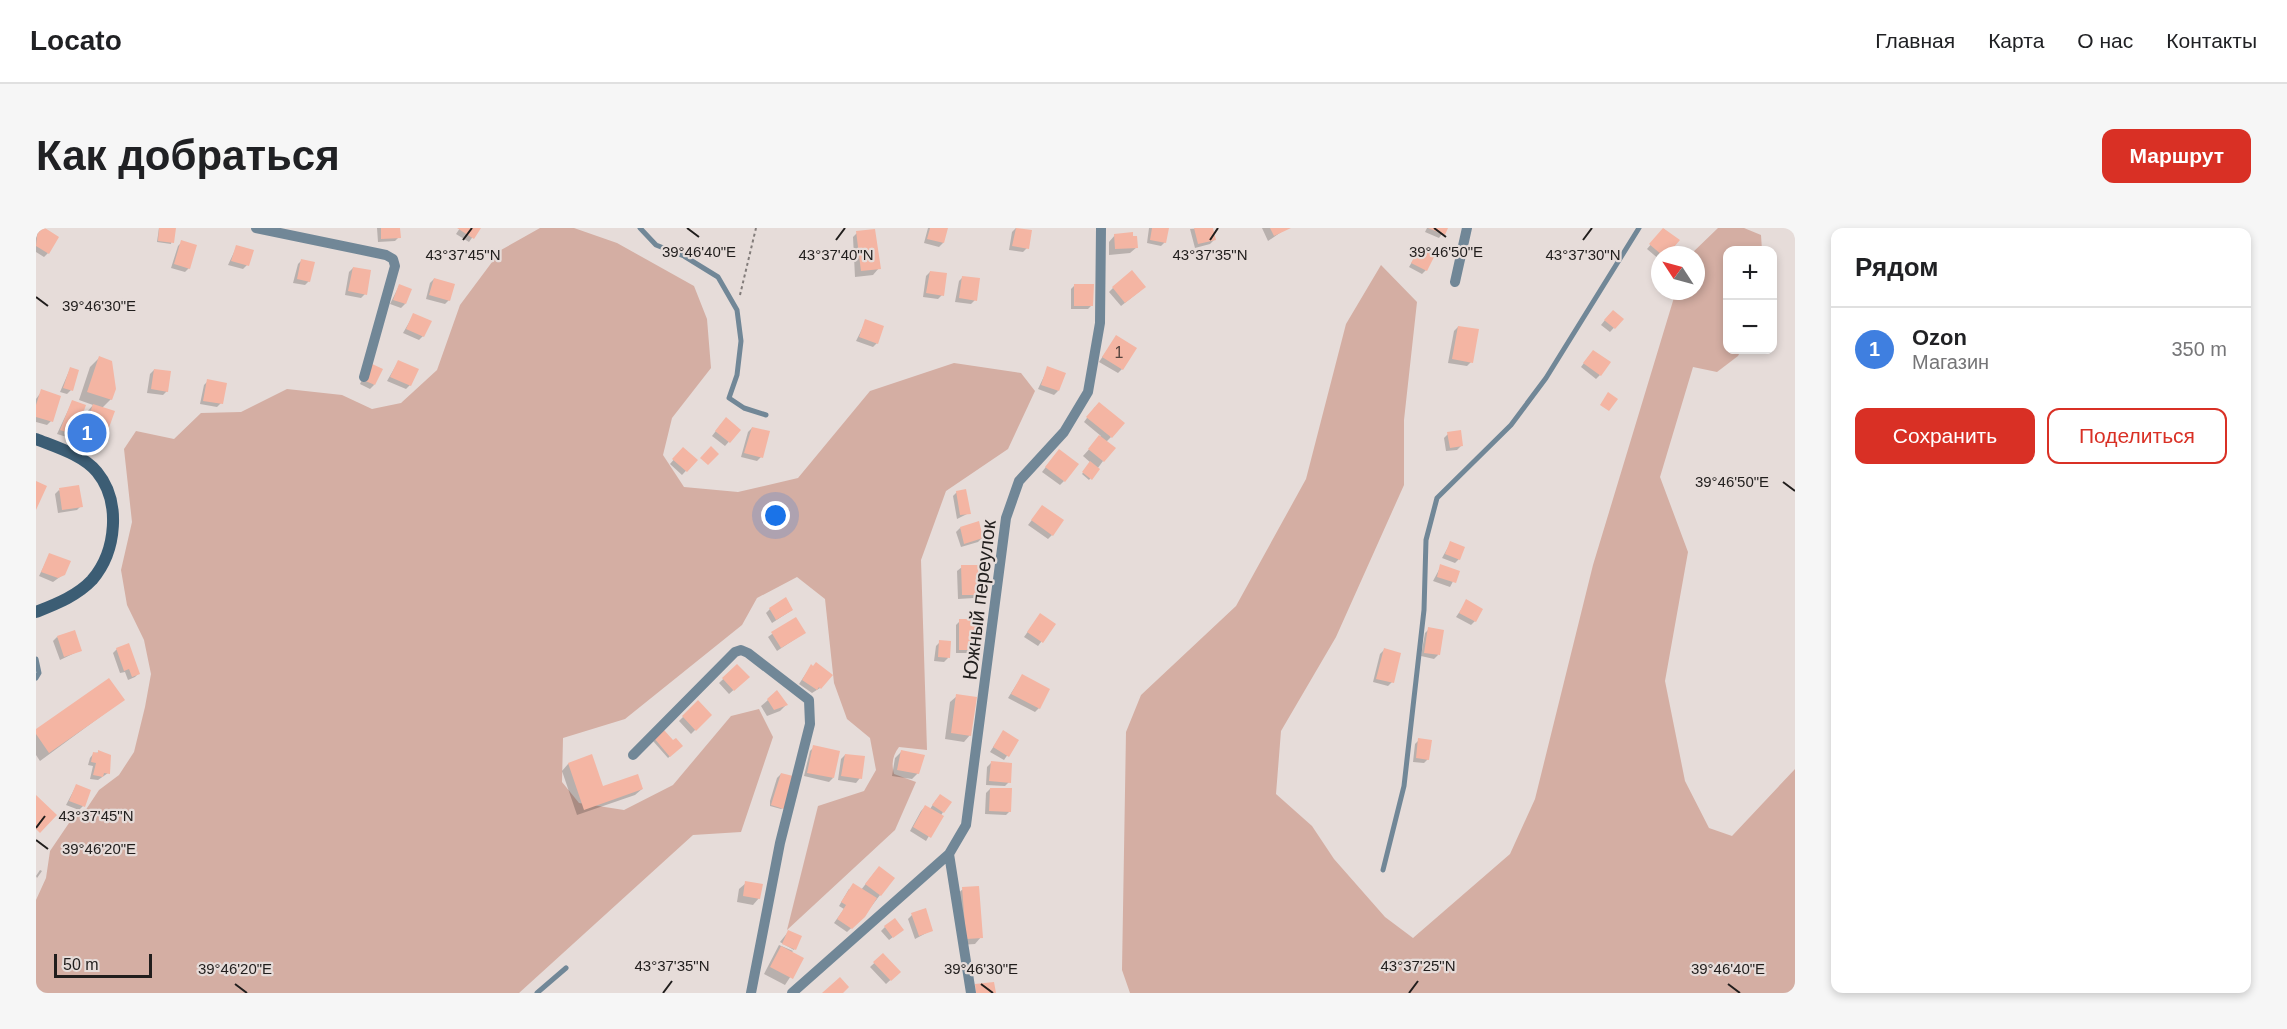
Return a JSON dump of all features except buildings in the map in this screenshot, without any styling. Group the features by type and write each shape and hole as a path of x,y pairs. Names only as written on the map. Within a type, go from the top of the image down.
{"street":[{"path":"256,228 393,259 395,266 364,377"},
{"name":"Южный переулок","path":"792,993 949,854 966,825 970,809 1006,518 1019,481 1064,432 1088,392 1100,323 1101,228"},
{"path":"1455,282 1467,228"},
{"path":"36,439 76,456 96,471 110,493 114,524 109,549 92,579 67,600 36,612"},
{"path":"633,755 735,652 741,650 809,700 810,724 780,843 751,993"},
{"path":"949,854 971,993"}],"lane":[{"path":"640,228 656,245 684,256 718,277 737,310 741,341 737,375 729,398 744,408 766,415"},
{"path":"1383,870 1404,786 1424,610 1426,540 1437,498 1511,425 1552,368 1639,228"},
{"path":"36,659 39,673 36,678"},
{"path":"537,993 566,968"}],"path":[{"path":"737,310 743,272 756,228"}],"shaded area":[{"path":"540,228 574,228 617,243 694,286 707,319 711,368 672,418 663,455 684,487 738,492 798,478 870,391 954,363 1021,373 1035,391 1008,449 946,491 921,560 927,750 899,747 894,756 894,774 916,782 895,830 787,930 818,806 864,791 876,770 870,738 847,719 834,683 825,599 797,577 757,598 742,625 625,719 563,738 562,782 579,803 624,810 673,785 731,716 759,709 773,737 741,832 693,835 519,993 36,993 36,900 46,878 50,851 69,823 85,811 99,790 119,775 134,752 151,674 144,640 127,605 121,570 132,522 124,449 136,431 174,439 201,413 241,412 287,389 342,395 372,409 401,403 437,370 460,305 501,250"},
{"path":"1718,228 1744,228 1761,235 1762,246 1723,246 1723,354 1739,354 1717,372 1693,367 1660,477 1688,552 1665,681 1685,781 1709,828 1732,836 1795,769 1795,993 1130,993 1122,970 1126,732 1141,695 1236,606 1306,479 1346,324 1381,265 1417,302 1404,420 1404,485 1336,637 1281,731 1276,794 1312,826 1334,859 1385,917 1413,938 1510,854 1535,799 1593,565 1673,300 1705,300 1705,246 1699,246"}],"place":[{"name":"Ozon","path":"87,433"}]}
